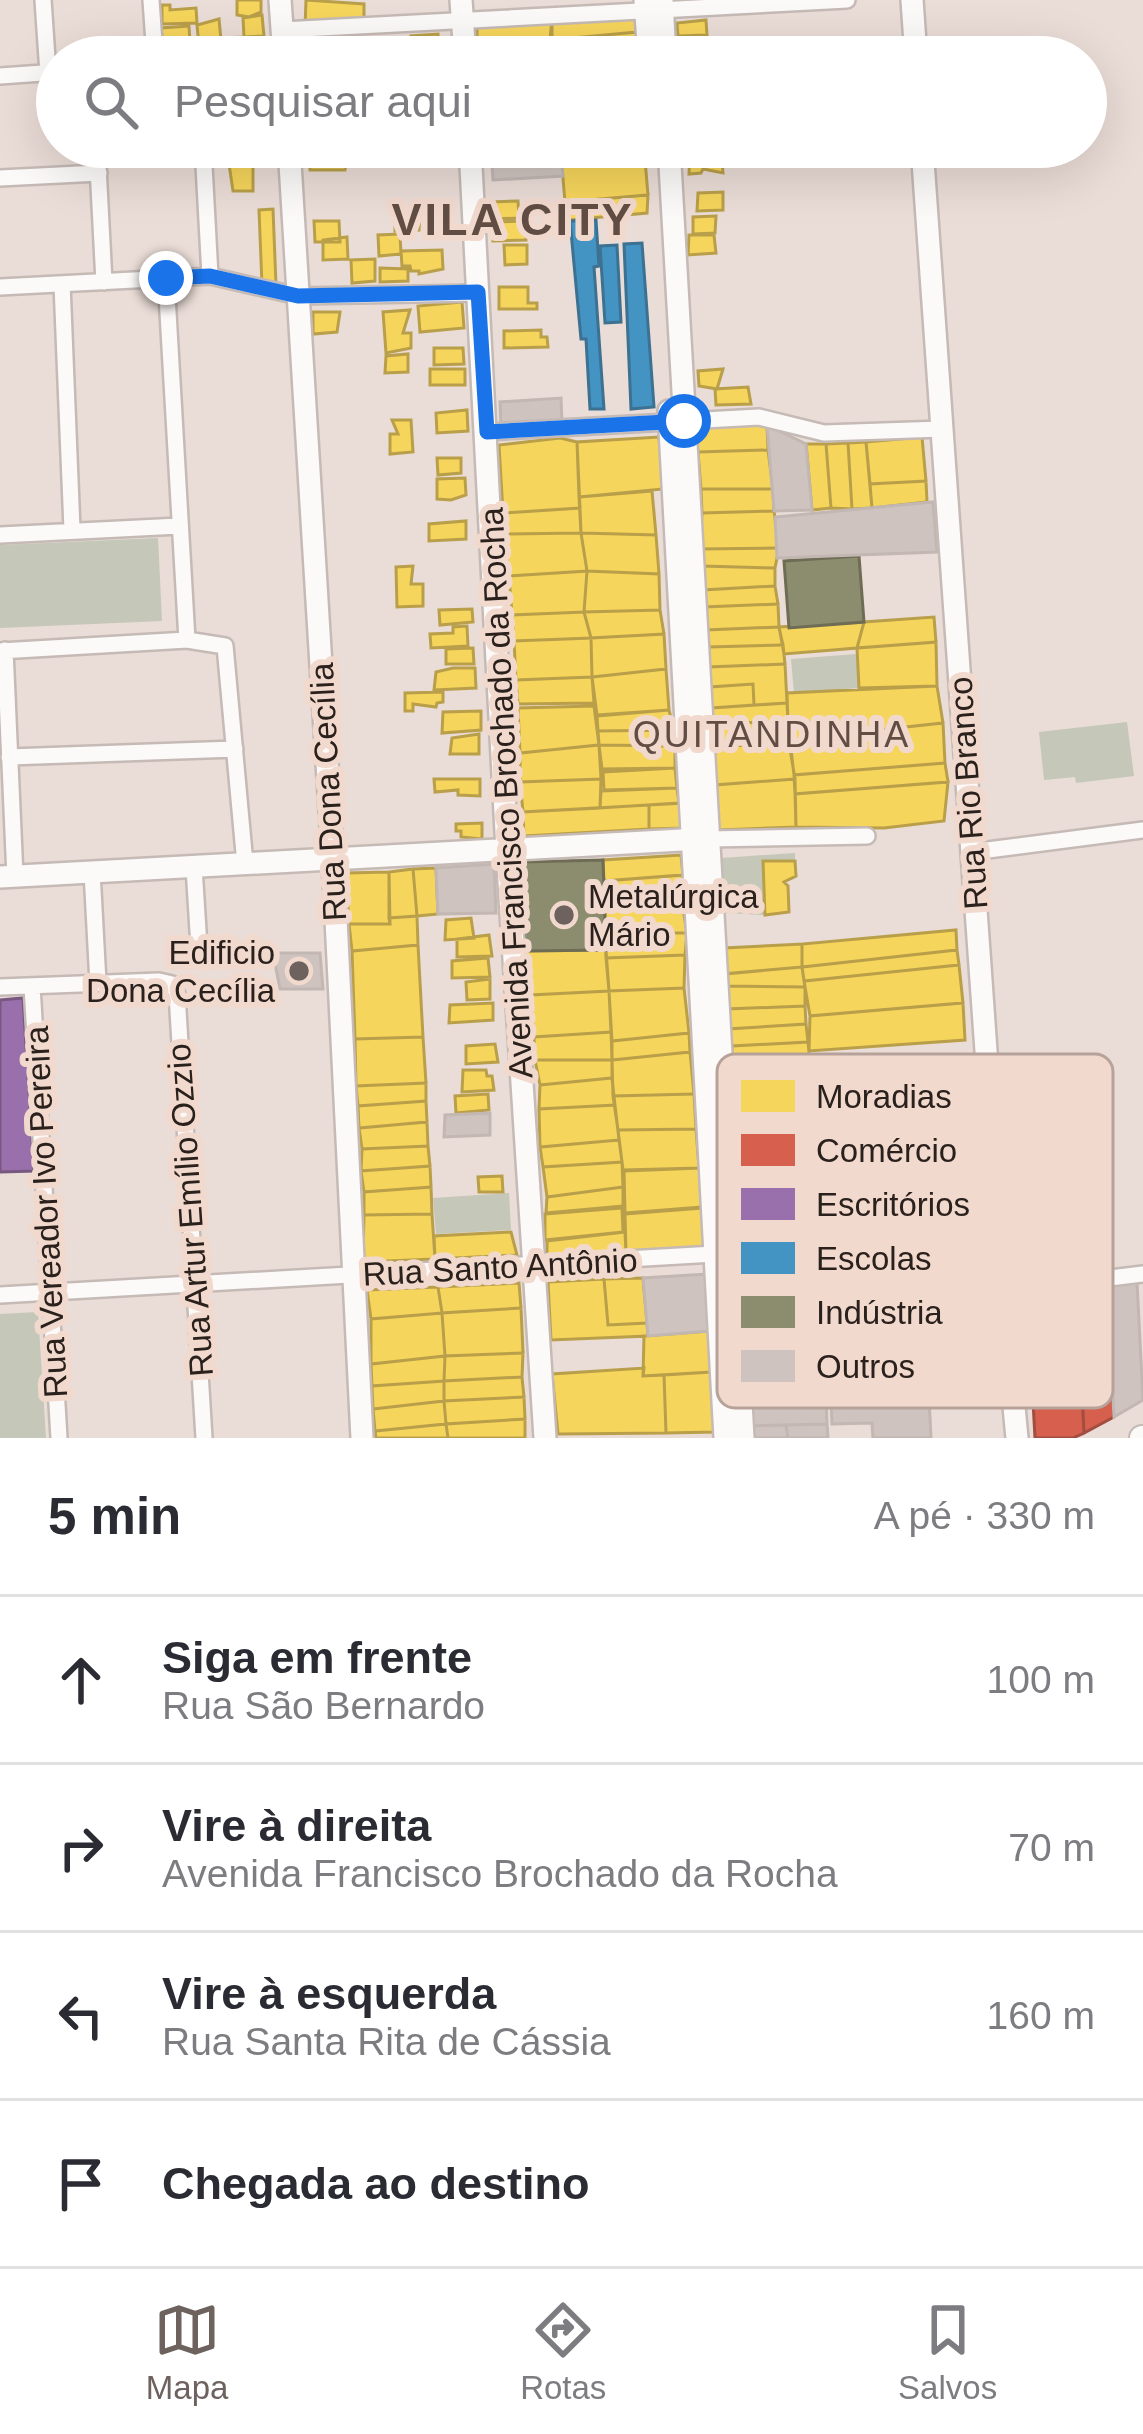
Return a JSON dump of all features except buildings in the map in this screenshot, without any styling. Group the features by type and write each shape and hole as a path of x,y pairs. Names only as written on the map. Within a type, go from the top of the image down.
{"street":[{"path":"43,0 48,36"},
{"path":"151,0 154,36"},
{"path":"280,0 282,36"},
{"path":"282,30 462,10 847,0"},
{"path":"912,0 915,36"},
{"path":"651,36 654,5"},
{"path":"654,5 660,36"},
{"path":"0,76 36,73"},
{"path":"99,168 104,282"},
{"path":"204,168 210,276"},
{"name":"Rua Dona Cecília","path":"290,168 333,860 362,1438"},
{"name":"Avenida Francisco Brochado da Rocha","path":"471,168 544,1438"},
{"path":"658,168 665,199"},
{"path":"667,168 665,199 717,1145"},
{"name":"Rua Rio Branco","path":"923,168 986,1054"},
{"path":"0,178 99,173"},
{"path":"0,287 210,276 298,296 478,292"},
{"path":"166,278 187,640"},
{"path":"62,284 72,530"},
{"path":"487,432 759,417 824,433 942,429"},
{"path":"0,535 179,526"},
{"path":"245,864 225,646 187,640 2,651 9,757 7,877 507,851 699,839 867,836"},
{"path":"9,757 235,748"},
{"path":"972,852 1143,830"},
{"path":"194,867 199,947"},
{"path":"0,987 98,983 92,872"},
{"name":"Rua Artur Emílio Ozzio","path":"98,983 172,984 177,994 204,1438"},
{"name":"Rua Vereador Ivo Pereira","path":"32,986 59,1438"},
{"name":"Rua Santo Antônio","path":"0,1295 717,1254"},
{"path":"1113,1278 1143,1274"},
{"path":"724,1438 727,1408"},
{"path":"736,1408 742,1438"},
{"name":"Rua Rio Branco","path":"1014,1408 1017,1438"}],"shaded area":[{"path":"158,538 162,621 0,628 0,545"},
{"path":"856,654 859,688 794,693 791,659"},
{"path":"1127,722 1134,776 1076,783 1075,777 1044,780 1039,732"},
{"path":"795,853 795,861 763,862 765,915 725,913 721,858"},
{"path":"509,1193 511,1230 436,1234 433,1198"},
{"path":"38,1312 46,1438 0,1438 0,1314"}],"place":[{"name":"Metalúrgica Mário","path":"564,915"},
{"name":"Edificio Dona Cecília","path":"299,971"}],"district":[{"name":"VILA CITY","path":"513,219"},
{"name":"QUITANDINHA","path":"772,734"}],"route":[{"path":"166,278 210,276 298,296 478,292 487,432 684,421"}]}
